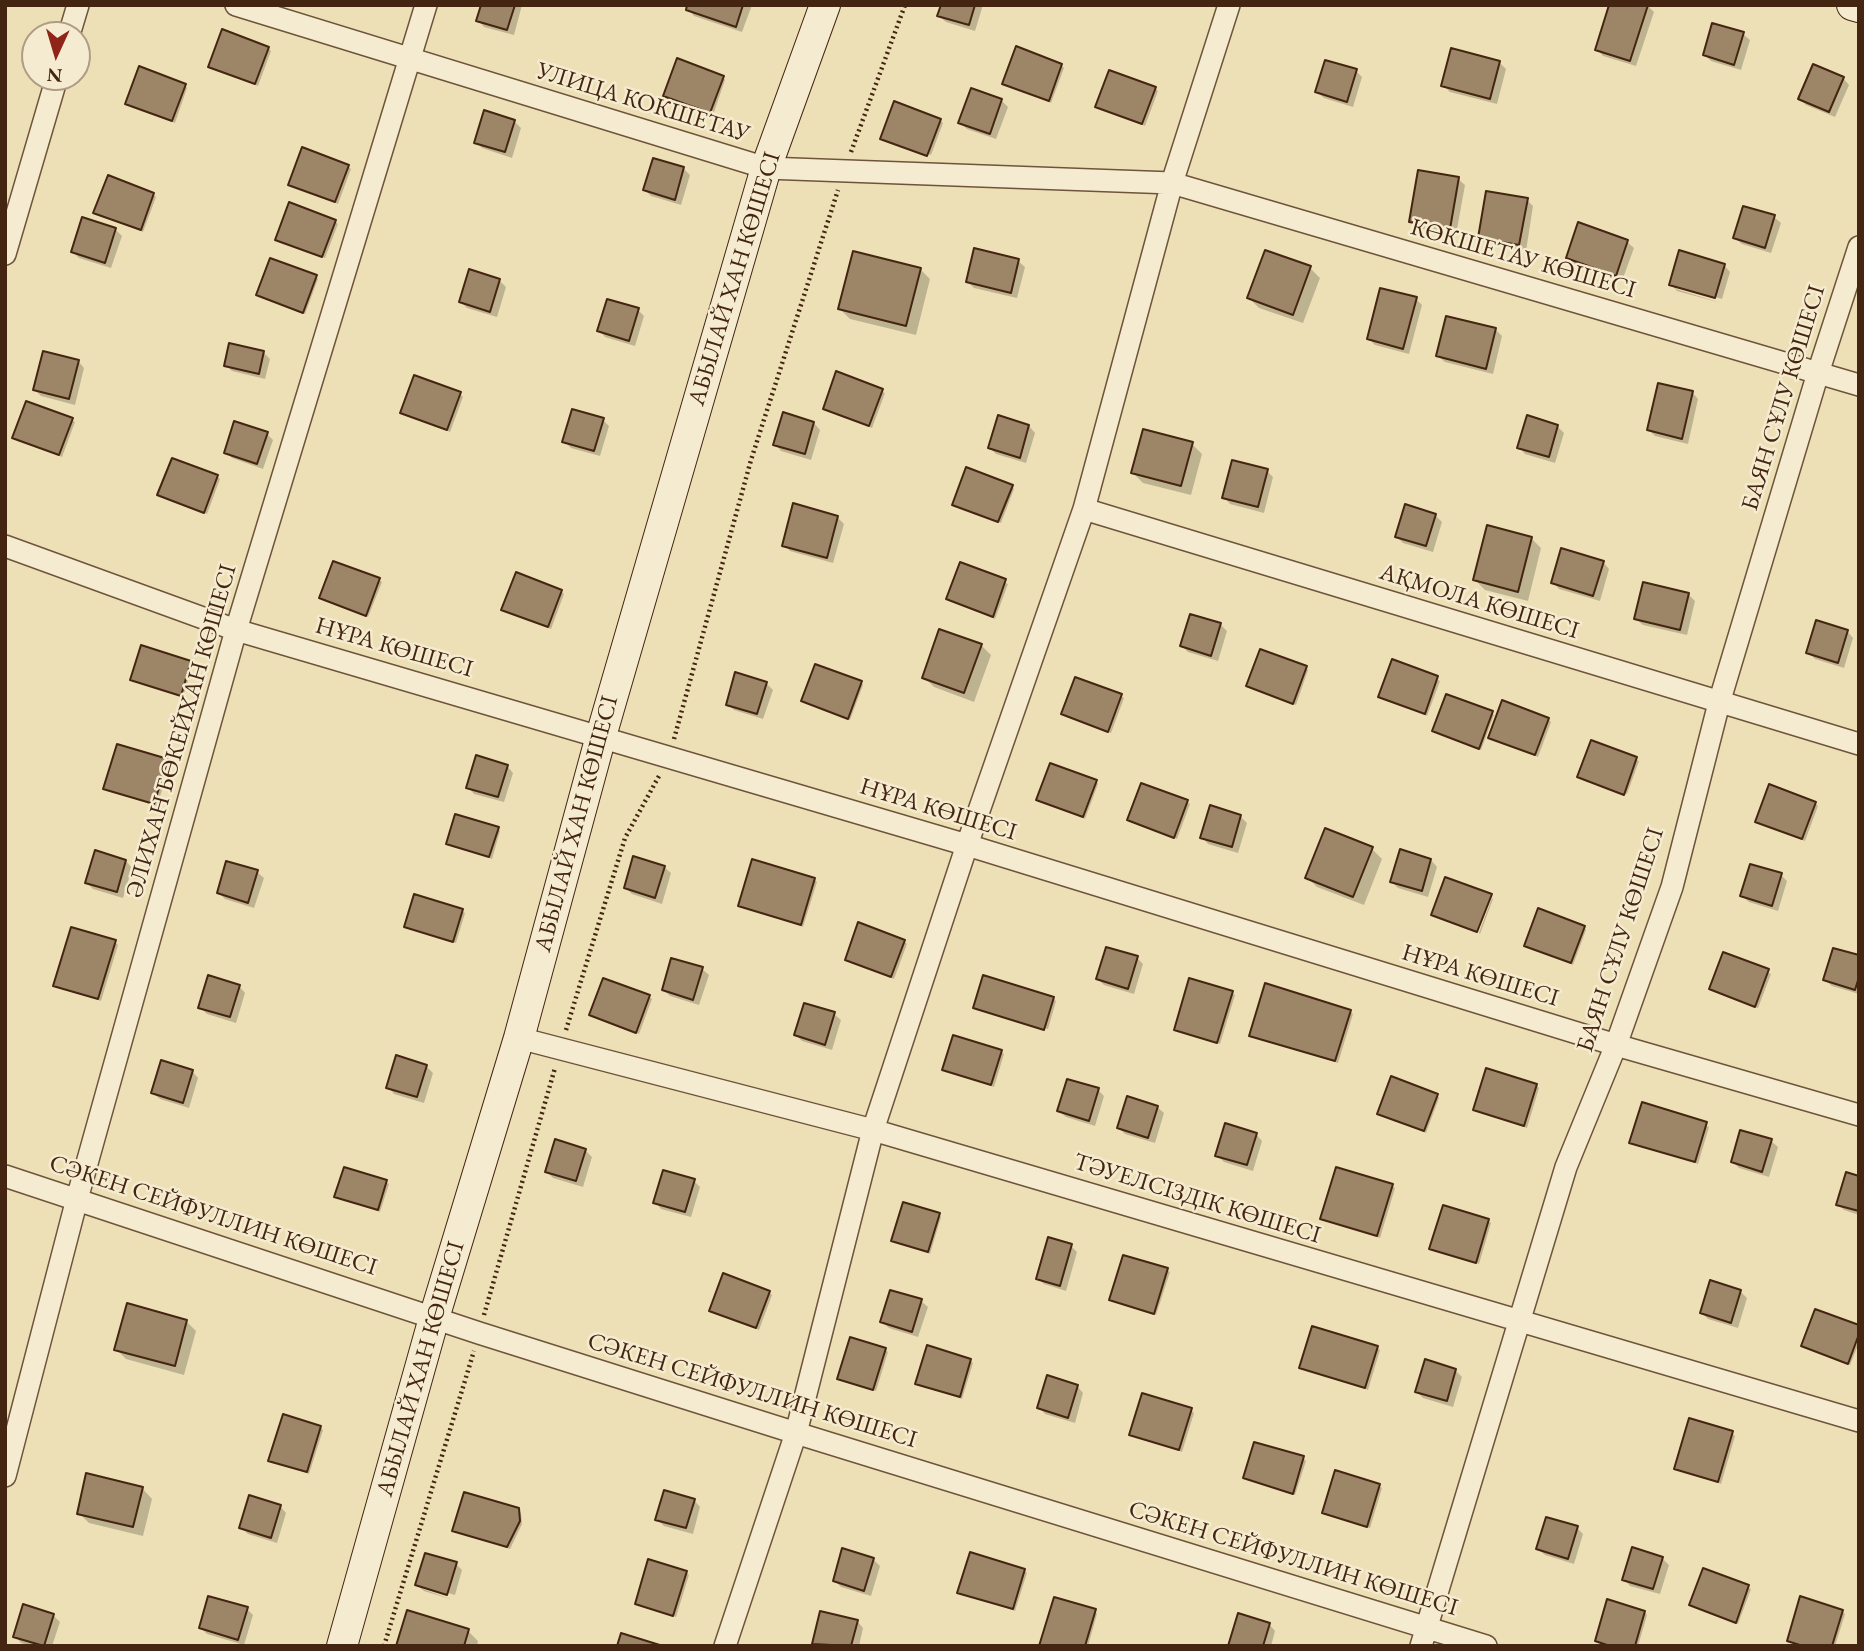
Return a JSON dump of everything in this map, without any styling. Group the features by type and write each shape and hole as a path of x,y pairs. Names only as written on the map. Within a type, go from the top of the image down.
{"street":[{"name":"УЛИЦА КОКШЕТАУ","path":"236,5 766,168 1172,183"},
{"name":"ӘЛИХАН БӨКЕЙХАН КӨШЕСІ","path":"5,1476 77,1199 236,630 426,5"},
{"name":"АБЫЛАЙ ХАН КӨШЕСІ","path":"342,1646 434,1318 519,1038 601,736 766,168 825,5"},
{"path":"725,1646 796,1433 873,1130 967,845 1084,509 1172,183 1229,5"},
{"path":"1852,5 1859,7"},
{"path":"5,254 53,91"},
{"name":"КӨКШЕТАУ КӨШЕСІ","path":"1172,183 1859,385"},
{"name":"БАЯН СҰЛУ КӨШЕСІ","path":"1424,1637 1566,1167 1616,1045 1672,887 1718,702 1859,247"},
{"name":"АҚМОЛА КӨШЕСІ","path":"1084,509 1859,744"},
{"name":"НҰРА КӨШЕСІ","path":"5,546 236,630 967,845 1616,1045 1859,1115"},
{"name":"ТӘУЕЛСІЗДІК КӨШЕСІ","path":"519,1038 873,1130 1859,1421"},
{"name":"СӘКЕН СЕЙФУЛЛИН КӨШЕСІ","path":"5,1176 480,1333 1424,1637 1486,1646"}],"path":[{"path":"384,1646 480,1333 561,1049 625,838 669,756 751,460 844,172 905,5"}],"building":[{"path":"481,5 515,5 507,30 476,21"},
{"path":"687,5 743,5 736,27 686,10"},
{"path":"941,5 975,5 969,25 937,16"},
{"path":"1609,5 1648,5 1630,61 1595,50"},
{"path":"1712,23 1744,32 1734,65 1703,55"},
{"path":"222,29 269,47 255,84 208,67"},
{"path":"1016,46 1062,64 1049,101 1002,84"},
{"path":"1451,48 1500,61 1490,99 1441,86"},
{"path":"677,58 724,76 710,113 663,96"},
{"path":"1325,60 1357,69 1347,102 1315,92"},
{"path":"1813,64 1844,77 1829,112 1798,99"},
{"path":"139,66 186,84 172,121 125,104"},
{"path":"1109,70 1156,87 1142,124 1095,107"},
{"path":"971,88 1002,99 990,134 958,123"},
{"path":"894,101 941,119 927,156 880,139"},
{"path":"484,110 515,120 505,152 474,143"},
{"path":"302,147 349,165 335,202 288,185"},
{"path":"653,158 684,167 675,200 643,190"},
{"path":"1418,170 1459,177 1450,229 1409,222"},
{"path":"108,175 154,193 141,230 93,213"},
{"path":"1486,191 1528,198 1519,245 1478,238"},
{"path":"289,202 336,220 322,257 275,240"},
{"path":"1743,206 1775,215 1765,248 1733,238"},
{"path":"82,217 116,228 105,263 71,252"},
{"path":"1578,222 1628,240 1616,276 1566,258"},
{"path":"974,248 1019,259 1011,293 966,282"},
{"path":"1265,250 1311,266 1293,315 1247,298"},
{"path":"1679,250 1725,264 1715,298 1669,285"},
{"path":"853,251 921,268 906,326 838,309"},
{"path":"270,258 317,275 303,313 256,295"},
{"path":"469,269 500,279 490,312 459,302"},
{"path":"1380,288 1417,297 1403,349 1367,339"},
{"path":"607,299 639,308 629,341 597,331"},
{"path":"1446,316 1496,328 1486,369 1436,356"},
{"path":"229,343 264,351 259,374 224,366"},
{"path":"43,351 79,360 69,399 33,390"},
{"path":"836,371 883,389 869,426 823,409"},
{"path":"414,375 461,392 447,430 400,413"},
{"path":"1658,383 1693,391 1682,439 1647,430"},
{"path":"26,401 73,418 59,455 12,438"},
{"path":"572,409 604,418 594,451 562,442"},
{"path":"783,412 814,422 805,454 773,445"},
{"path":"998,415 1029,425 1020,458 988,448"},
{"path":"1527,415 1558,425 1549,457 1517,448"},
{"path":"234,421 268,432 257,464 224,453"},
{"path":"1143,429 1193,442 1181,486 1131,473"},
{"path":"172,458 218,475 204,513 157,495"},
{"path":"1232,460 1268,469 1258,507 1222,498"},
{"path":"966,467 1013,485 998,522 952,505"},
{"path":"793,503 838,516 827,558 782,546"},
{"path":"1405,504 1436,514 1426,546 1395,537"},
{"path":"1487,525 1532,537 1518,592 1473,580"},
{"path":"1561,548 1604,561 1593,596 1551,583"},
{"path":"333,561 380,578 366,616 319,598"},
{"path":"960,562 1006,579 993,617 946,599"},
{"path":"516,572 562,590 548,627 501,610"},
{"path":"1643,582 1689,593 1680,630 1634,619"},
{"path":"1190,614 1221,623 1211,656 1180,646"},
{"path":"1816,620 1848,630 1838,663 1806,653"},
{"path":"939,629 982,644 964,693 922,678"},
{"path":"141,645 191,661 181,696 130,680"},
{"path":"1260,649 1307,666 1293,704 1246,686"},
{"path":"1392,659 1438,676 1425,714 1378,697"},
{"path":"815,664 862,681 848,719 801,701"},
{"path":"735,672 767,682 757,714 726,705"},
{"path":"1075,677 1122,694 1108,732 1061,714"},
{"path":"1446,694 1493,711 1479,749 1432,731"},
{"path":"1502,700 1549,718 1535,755 1488,738"},
{"path":"1591,740 1637,757 1624,795 1577,777"},
{"path":"117,744 168,759 154,804 103,789"},
{"path":"476,755 508,765 498,797 466,788"},
{"path":"1050,763 1097,780 1083,817 1036,800"},
{"path":"1141,783 1188,800 1174,838 1127,820"},
{"path":"1769,784 1816,802 1802,839 1755,822"},
{"path":"1210,805 1241,815 1232,847 1200,838"},
{"path":"455,814 499,827 489,857 446,844"},
{"path":"1325,828 1373,847 1353,897 1305,878"},
{"path":"1400,849 1431,859 1422,891 1390,882"},
{"path":"95,850 126,860 117,892 85,883"},
{"path":"633,856 665,866 655,898 624,888"},
{"path":"752,859 815,878 801,925 738,906"},
{"path":"226,861 258,870 248,903 217,893"},
{"path":"1750,864 1782,873 1772,906 1740,896"},
{"path":"1445,877 1492,894 1477,932 1431,915"},
{"path":"414,894 463,909 453,942 404,927"},
{"path":"1538,908 1585,926 1571,963 1524,946"},
{"path":"858,922 905,940 891,977 845,960"},
{"path":"71,927 116,940 98,999 53,986"},
{"path":"1106,947 1138,956 1128,989 1096,979"},
{"path":"1833,948 1859,955 1859,977 1855,990 1823,980"},
{"path":"1723,952 1769,969 1755,1007 1709,989"},
{"path":"671,958 703,967 693,1000 662,990"},
{"path":"208,975 240,985 230,1017 198,1008"},
{"path":"983,975 1054,997 1044,1030 973,1008"},
{"path":"603,978 650,995 636,1033 589,1015"},
{"path":"1189,978 1233,991 1217,1043 1174,1030"},
{"path":"1265,983 1351,1010 1335,1061 1249,1036"},
{"path":"804,1003 835,1012 825,1045 794,1035"},
{"path":"953,1035 1002,1050 991,1085 942,1070"},
{"path":"396,1055 427,1065 417,1097 386,1088"},
{"path":"161,1060 193,1070 183,1103 151,1093"},
{"path":"1486,1068 1537,1084 1524,1126 1473,1110"},
{"path":"1391,1076 1438,1094 1424,1131 1377,1114"},
{"path":"1067,1079 1099,1088 1089,1121 1057,1111"},
{"path":"1127,1096 1158,1106 1148,1138 1117,1128"},
{"path":"1642,1102 1707,1122 1695,1162 1629,1143"},
{"path":"1225,1123 1257,1133 1247,1165 1215,1156"},
{"path":"1740,1130 1772,1139 1762,1172 1731,1162"},
{"path":"555,1139 586,1149 576,1181 545,1172"},
{"path":"344,1167 387,1180 378,1210 334,1197"},
{"path":"1336,1167 1393,1184 1377,1236 1320,1219"},
{"path":"663,1170 695,1179 685,1212 653,1203"},
{"path":"1846,1172 1859,1176 1859,1211 1836,1205"},
{"path":"903,1202 940,1213 928,1252 891,1241"},
{"path":"1443,1205 1489,1219 1476,1263 1429,1249"},
{"path":"1048,1237 1072,1244 1060,1286 1036,1279"},
{"path":"1123,1255 1168,1268 1154,1314 1109,1300"},
{"path":"723,1273 770,1291 756,1328 709,1311"},
{"path":"1710,1280 1741,1290 1731,1323 1700,1313"},
{"path":"890,1290 922,1299 912,1332 880,1322"},
{"path":"127,1303 187,1320 175,1366 114,1350"},
{"path":"1815,1309 1859,1325 1859,1334 1848,1364 1801,1346"},
{"path":"1312,1326 1378,1346 1365,1388 1299,1368"},
{"path":"850,1337 886,1348 873,1390 837,1379"},
{"path":"927,1345 971,1359 960,1397 915,1384"},
{"path":"1425,1359 1456,1369 1447,1401 1415,1392"},
{"path":"1047,1375 1078,1385 1068,1418 1037,1408"},
{"path":"1142,1393 1192,1408 1179,1450 1129,1435"},
{"path":"283,1414 321,1426 307,1472 268,1461"},
{"path":"1689,1418 1733,1431 1718,1482 1674,1469"},
{"path":"1254,1442 1304,1456 1293,1494 1243,1478"},
{"path":"1335,1470 1380,1484 1367,1527 1322,1513"},
{"path":"86,1473 143,1487 133,1527 77,1514"},
{"path":"664,1490 695,1499 686,1528 655,1520"},
{"path":"464,1492 519,1508 520,1521 507,1547 452,1531"},
{"path":"249,1495 281,1505 271,1538 239,1528"},
{"path":"1546,1517 1578,1526 1568,1559 1536,1549"},
{"path":"1632,1547 1663,1557 1653,1589 1622,1580"},
{"path":"842,1548 874,1558 864,1591 833,1581"},
{"path":"970,1552 1025,1569 1013,1609 957,1593"},
{"path":"425,1553 457,1562 447,1595 415,1585"},
{"path":"648,1559 687,1571 673,1616 635,1604"},
{"path":"1703,1568 1749,1585 1736,1623 1689,1605"},
{"path":"208,1596 248,1607 238,1640 199,1628"},
{"path":"1800,1596 1843,1610 1832,1646 1803,1646 1787,1641"},
{"path":"1054,1597 1096,1609 1085,1646 1039,1646"},
{"path":"1607,1599 1645,1611 1635,1646 1610,1646 1595,1641"},
{"path":"23,1604 54,1614 44,1646 13,1637"},
{"path":"407,1610 469,1629 464,1646 396,1646"},
{"path":"820,1611 858,1620 851,1646 812,1644"},
{"path":"1238,1613 1270,1623 1263,1646 1228,1646"},
{"path":"621,1633 663,1646 617,1646"}]}
